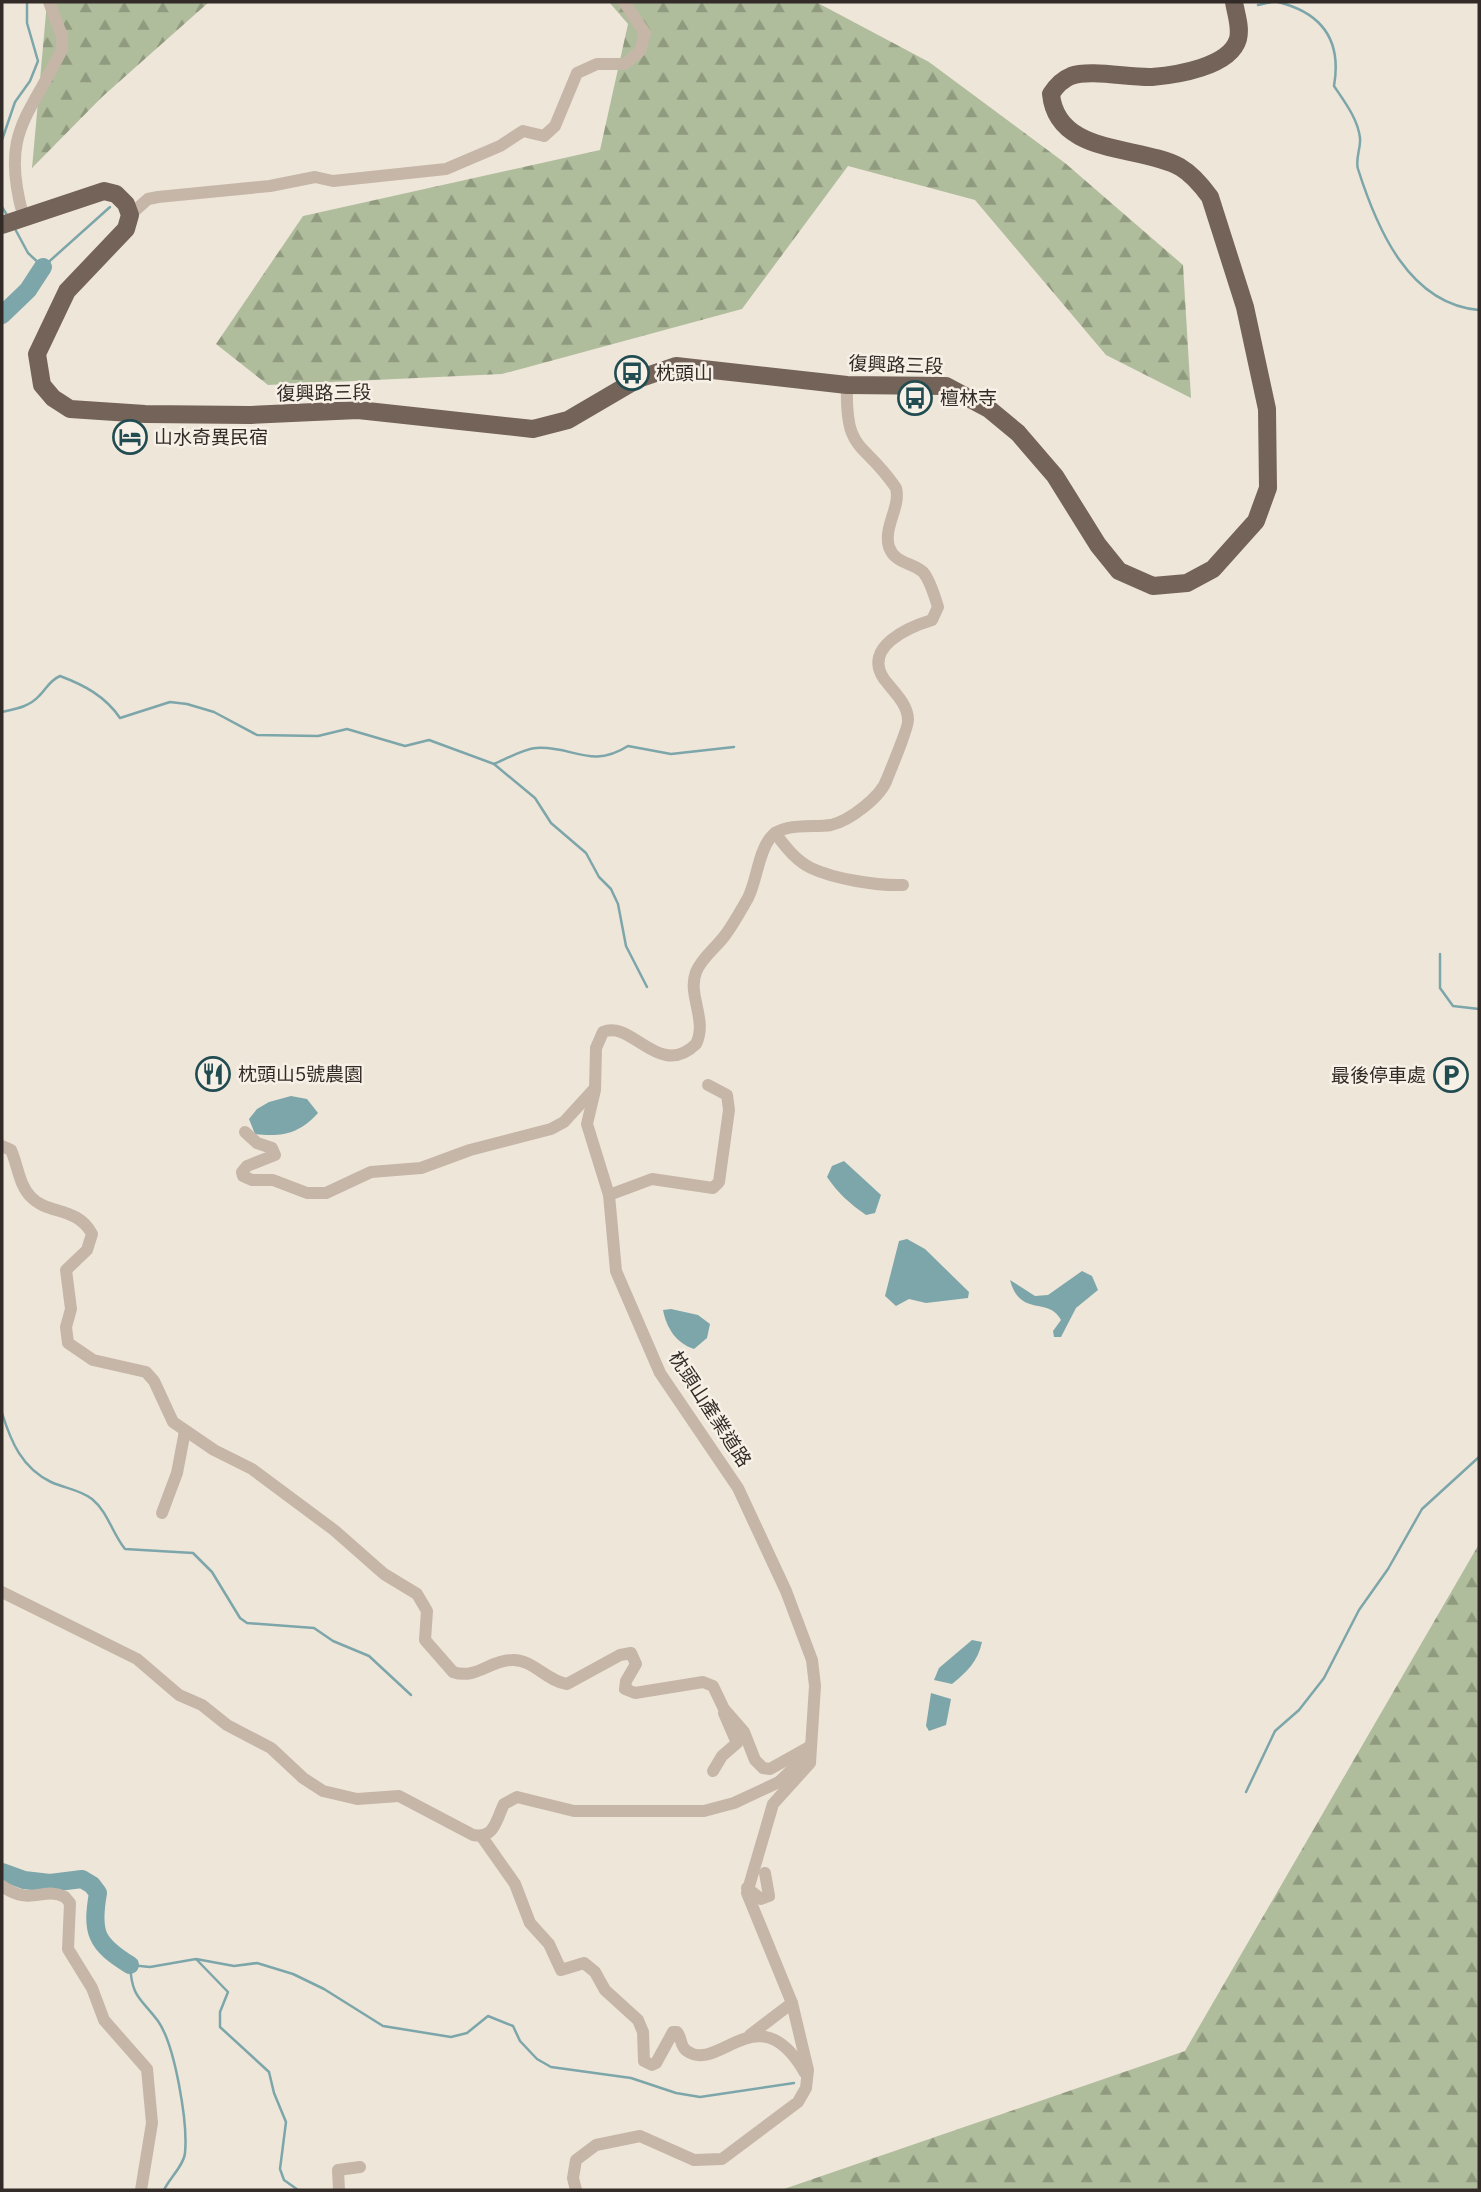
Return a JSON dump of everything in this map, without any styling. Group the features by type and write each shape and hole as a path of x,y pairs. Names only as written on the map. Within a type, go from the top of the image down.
{"main road":[{"name":"復興路三段","path":"130,215 126,229 67,291 37,354 42,385 54,398 70,408 251,415 358,410 533,429 568,420 638,379 676,366 848,385 946,386 989,409 1018,433 1055,476 1098,545 1119,570 1135,580 1153,586 1187,583 1203,577 1237,545 1256,521 1268,488 1267,409 1245,307 1210,197 1181,167 1165,160 1100,146 1087,139 1066,125 1055,111 1051,94 1057,85 1073,75 1153,77 1213,62 1229,53 1237,41 1239,28 1234,2"},
{"path":"13,220 104,191 116,194 126,204 130,215"}],"street":[{"path":"13,220 16,135 62,49 62,36 49,2"},
{"path":"130,215 148,199 158,197 270,186 315,177 333,181 446,169 500,146 523,131 544,136 555,126 577,74 597,64 625,64 640,51 645,33 624,2"},
{"path":"848,385 849,430 855,442 896,488 898,496 888,538 889,548 897,559 922,572 938,607 932,620 898,633 881,654 879,666 882,676 909,717 908,728 895,752 884,786 839,822 775,833 789,851 812,868 873,884 903,884"},
{"name":"枕頭山產業道路","path":"747,1888 764,1844 773,1804 805,1771 811,1750 815,1686 812,1660 776,1568 738,1488 660,1373 624,1295 616,1271 609,1195 587,1124 595,1088 598,1039 609,1029 665,1055 680,1054 696,1044 701,1026 694,980 696,971 727,933 749,896 765,846 775,833"},
{"path":"609,1195 652,1179 713,1188 719,1182 729,1110 727,1095 708,1085"},
{"path":"245,1132 257,1143 272,1148 275,1155 247,1166 242,1172 243,1176 252,1180 273,1180 317,1195 337,1190 371,1172 427,1167 470,1150 551,1129 564,1122 595,1088"},
{"path":"2,1146 11,1150 24,1187 32,1199 65,1210 84,1222 92,1234 87,1250 66,1270 71,1300 65,1335 68,1343 93,1360 137,1368 151,1376 166,1412 185,1431 252,1469 334,1530 384,1574 417,1594 427,1611 425,1640 453,1672 470,1674 501,1662 522,1660 550,1679 567,1684 620,1655 631,1653 636,1659 625,1685 629,1692 703,1682 713,1686 737,1743 722,1756 713,1771"},
{"path":"162,1513 177,1473 185,1431"},
{"path":"2,1592 137,1659 179,1695 202,1706 226,1725 271,1748 303,1778 323,1791 357,1799 399,1796 456,1827 482,1837 515,1884 530,1923 549,1944 561,1970 584,1964 590,1966 610,1996 638,2020 643,2032 644,2061 652,2065 656,2063 673,2032 677,2032 682,2046 694,2054 706,2054 750,2035 792,2003"},
{"path":"724,1709 744,1732 755,1760 763,1768 770,1769 811,1750"},
{"path":"482,1837 496,1826 501,1810 511,1799 528,1799 574,1811 642,1808 684,1813 704,1811 734,1803 779,1782 811,1750"},
{"path":"747,1888 761,1899 769,1896 765,1873"},
{"path":"2,1886 23,1898 52,1893 65,1896 71,1916 68,1942 71,1955 92,1989 104,2020 148,2069 152,2123 141,2190"},
{"path":"576,2190 573,2178 576,2160 596,2145 640,2136 694,2160 708,2162 732,2155 798,2102 806,2088 806,2052 792,2003 747,1901 747,1888"},
{"path":"750,2035 762,2036 782,2044 798,2060 807,2077"},
{"path":"339,2190 338,2169 360,2167"}],"green space":[{"path":"47,2 209,2 102,97 32,168"},
{"path":"609,2 816,2 929,62 1065,163 1183,265 1191,398 1106,355 975,200 848,166 742,309 502,374 268,385 216,344 303,216 600,150 628,24"},
{"path":"1479,1544 1479,2190 781,2190 1185,2051"}],"water":[{"path":"291,1096 307,1099 318,1113 297,1130 274,1135 255,1134 249,1119 257,1109 269,1102"},
{"path":"844,1161 881,1195 875,1213 866,1215 860,1211 827,1177 832,1166"},
{"path":"907,1239 925,1249 969,1292 968,1298 926,1303 909,1299 896,1306 885,1296 899,1241"},
{"path":"1082,1271 1092,1276 1098,1290 1076,1308 1061,1337 1054,1337 1053,1331 1061,1320 1056,1313 1020,1299 1010,1280 1035,1296 1048,1295"},
{"path":"671,1309 698,1315 710,1324 707,1338 694,1349 682,1343 673,1334 665,1317 663,1310"},
{"path":"972,1640 982,1642 978,1655 967,1670 952,1684 934,1680 939,1668"},
{"path":"931,1693 951,1699 946,1725 929,1731 926,1726"}],"waterway":[{"path":"2,140 15,102 30,81 38,61 27,23 27,2"},
{"path":"1258,5 1271,2"},
{"path":"1278,2 1306,13 1326,31 1335,55 1334,86 1350,110 1359,131 1358,169 1375,216 1399,260 1415,279 1433,294 1454,305 1479,310"},
{"path":"2,207 7,215"},
{"path":"14,227 28,253 43,267 110,207"},
{"path":"2,315 28,290 43,267"},
{"path":"2,712 31,703 60,676 93,692 108,703 120,718 170,702 187,704 214,712 257,735 318,736 347,729 405,746 429,740 494,764 535,798 551,823 586,853 599,877 611,889 618,904 626,946 647,987"},
{"path":"494,764 536,748 603,756 628,746 671,754 734,747"},
{"path":"1440,954 1440,988 1453,1006 1479,1009"},
{"path":"2,1413 9,1434 25,1462 51,1482 92,1499 102,1510 125,1549 193,1553 212,1572 240,1618 247,1623 314,1628 333,1641 369,1656 411,1695"},
{"path":"1246,1792 1275,1731 1299,1710 1324,1678 1359,1610 1388,1569 1422,1509 1479,1457"},
{"path":"2,1872 24,1880 50,1883 82,1879 92,1885 98,1893 95,1918 99,1936 110,1951 130,1965"},
{"path":"164,2190 185,2153 182,2104 170,2048 158,2021 135,1991 130,1965 150,1967 196,1959 234,1966 257,1963 293,1974 324,1989 383,2026 451,2037 467,2033 488,2016 513,2026 520,2041 537,2059 551,2067 631,2078 676,2093 700,2097 794,2083"},
{"path":"197,1960 228,1992 220,2012 220,2027 269,2072 286,2122 280,2169 284,2180 298,2190"}],"place":[{"name":"枕頭山","path":"632,373"},
{"name":"檀林寺","path":"915,398"},
{"name":"山水奇異民宿","path":"130,437"},
{"name":"枕頭山5號農園","path":"213,1074"},
{"name":"最後停車處","path":"1451,1075"}]}
